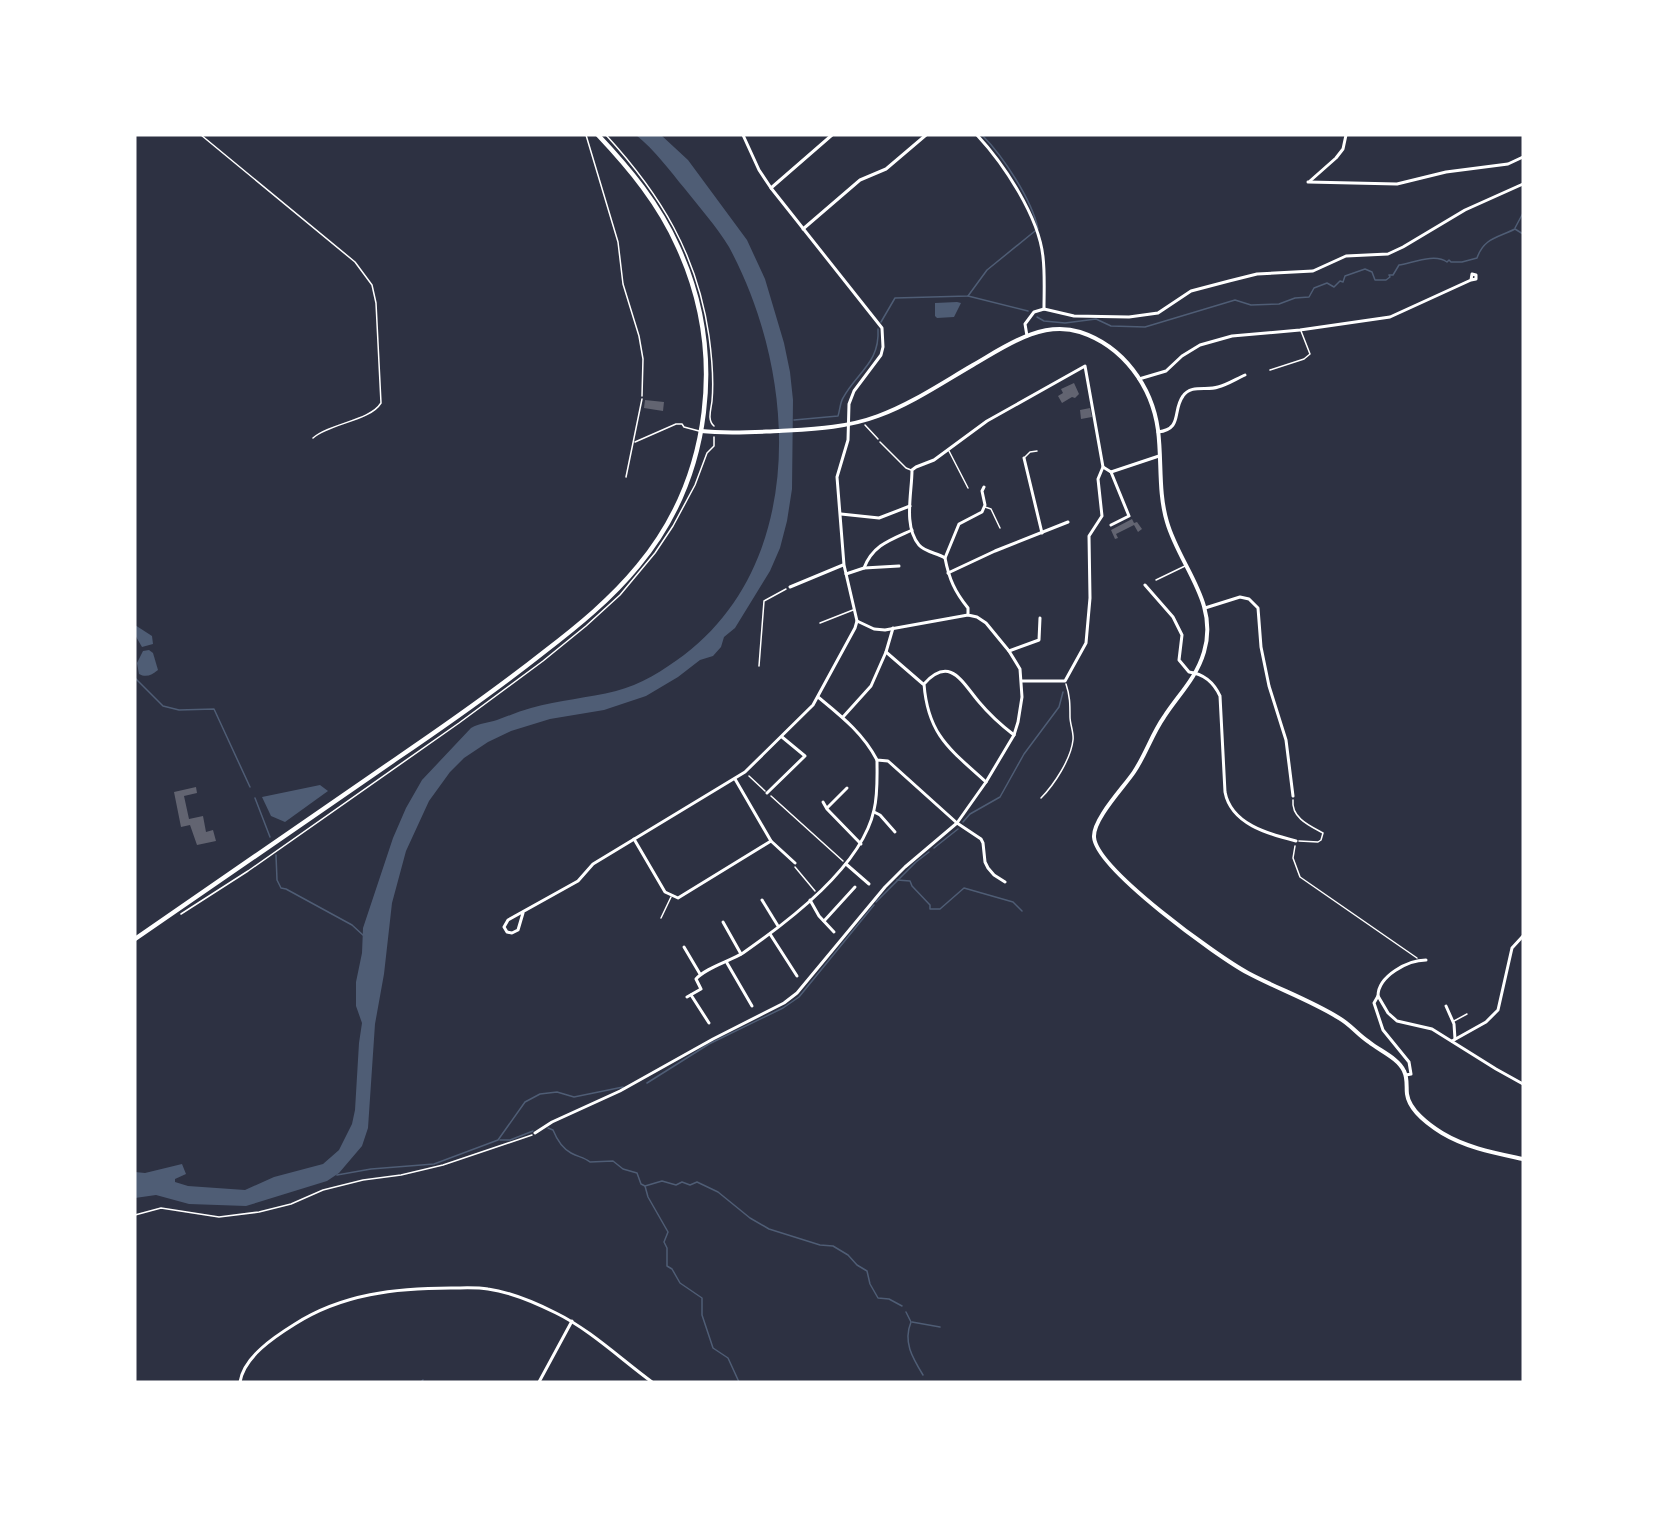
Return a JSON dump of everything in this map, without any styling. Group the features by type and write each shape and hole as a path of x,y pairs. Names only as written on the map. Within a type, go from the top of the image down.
{"main road":[{"path":"135,939 519,672 610,596 638,567 666,527 692,471 701,431 706,362 703,332 692,282 679,249 659,210 637,179 598,135"}],"street":[{"path":"523,913 518,930 512,933 507,932 505,923 578,881 593,864 735,779 782,737 813,705 855,628 854,609 844,565 837,477 848,440 851,398 881,355 882,328 771,188 759,170 743,135"},
{"path":"771,188 832,135"},
{"path":"802,229 860,180 886,169 926,135"},
{"path":"977,135 1007,172 1031,218 1043,256 1044,309"},
{"path":"1346,135 1343,149 1336,158 1308,182 1397,184 1446,172 1508,164 1523,157"},
{"path":"1027,336 1025,324 1034,312 1044,309 1074,316 1138,316 1158,313 1191,291 1229,280 1257,274 1313,270 1352,255 1388,254 1403,248 1465,210 1523,184"},
{"path":"1139,379 1166,370 1182,356 1200,345 1232,336 1300,330 1390,317 1471,280"},
{"path":"701,431 809,429 874,418 905,404 1010,343 1051,330 1083,333 1102,341 1116,352 1139,379 1149,397 1158,432 1160,487 1164,513 1170,532 1199,587 1205,608 1208,637 1196,673 1163,718 1135,770 1098,822 1094,837 1099,850 1132,887 1191,935 1245,971 1340,1018 1396,1062 1406,1075 1409,1102 1415,1111 1440,1132 1469,1146 1523,1159"},
{"path":"945,558 920,547 912,530 910,506 912,470 934,460 987,421 1085,366 1102,467 1098,479 1102,516 1089,536 1090,598 1086,643 1065,681 1022,681"},
{"path":"1158,432 1173,427 1182,398 1188,392 1200,388 1217,388 1245,375"},
{"path":"1112,472 1160,456"},
{"path":"1024,458 1042,533"},
{"path":"1102,467 1112,472 1129,516 1111,525"},
{"path":"968,615 968,608 958,597 948,573 945,558 958,524 982,512 984,487"},
{"path":"841,514 879,518 910,506"},
{"path":"948,573 995,551 1068,522"},
{"path":"864,568 869,555 912,530"},
{"path":"790,587 844,565"},
{"path":"846,574 864,568 899,566"},
{"path":"1145,585 1173,617 1182,635 1179,660 1190,672 1213,683 1220,696 1225,792 1229,806 1239,818 1247,823 1274,835 1296,841"},
{"path":"1205,608 1240,597 1249,599 1258,608 1261,647 1269,686 1286,740 1293,796"},
{"path":"535,1133 552,1122 620,1091 712,1039 784,1003 797,993 885,887 905,867 951,830 986,782 1014,735 1018,722 1022,681 1020,669 1009,651 986,623 977,617 968,615 878,630 856,621"},
{"path":"1009,651 1039,640 1040,618"},
{"path":"843,717 871,686 886,652 893,628"},
{"path":"886,652 916,680 924,684"},
{"path":"924,684 937,674 954,673 961,678 998,722 1014,735"},
{"path":"924,684 928,714 939,736 947,748 986,782"},
{"path":"687,997 701,989 696,980 700,974 727,963 779,927 846,864 861,844 874,812 877,760 870,747 843,717 818,697"},
{"path":"768,793 805,756 782,737"},
{"path":"877,760 888,761 957,823 981,839 984,862 994,875 1005,882"},
{"path":"735,779 771,841 795,863"},
{"path":"827,809 847,788"},
{"path":"823,802 861,844"},
{"path":"874,812 880,815 895,832"},
{"path":"634,839 665,892 678,898 771,841"},
{"path":"846,864 869,884"},
{"path":"824,921 855,887"},
{"path":"762,900 779,927"},
{"path":"810,900 819,916 834,932"},
{"path":"723,922 741,954"},
{"path":"770,934 797,976"},
{"path":"1453,1040 1486,1023 1498,1010 1512,948 1523,936"},
{"path":"684,947 700,974"},
{"path":"1406,1075 1411,1074 1409,1062 1383,1030 1374,1003 1384,980 1408,964 1426,960"},
{"path":"727,963 752,1006"},
{"path":"692,995 709,1023"},
{"path":"1378,996 1388,1013 1397,1021 1432,1029 1523,1084"},
{"path":"1446,1006 1453,1022 1453,1040"},
{"path":"240,1382 244,1368 255,1355 284,1331 302,1320 334,1304 395,1290 416,1288 487,1289 530,1302 572,1322 652,1382"},
{"path":"539,1382 572,1322"}],"lane":[{"path":"201,135 355,262 372,285 376,303 381,403 369,413 322,431 313,438"},
{"path":"1270,370 1304,359 1310,354 1300,330"},
{"path":"626,477 642,399"},
{"path":"634,442 676,424 701,431"},
{"path":"880,442 906,468 912,470"},
{"path":"948,450 968,488"},
{"path":"1024,458 1030,452 1037,451"},
{"path":"984,507 991,509 1000,528"},
{"path":"1156,580 1187,565"},
{"path":"820,623 854,609"},
{"path":"661,918 671,896"},
{"path":"1453,1022 1467,1014"}],"path":[{"path":"586,135 618,242 623,284 639,336 643,359 642,399"},
{"path":"179,915 248,871 543,661 603,611 646,565 673,526 695,485 707,453 714,446 714,426 710,423 713,383 710,339 701,297 690,262 674,225 654,192 606,135"},
{"path":"861,421 880,442"},
{"path":"759,666 764,601 790,587"},
{"path":"1041,798 1053,785 1062,770 1073,740 1071,704 1065,681"},
{"path":"1293,796 1292,805 1295,813 1306,824 1323,833 1322,840 1318,842 1296,841 1293,858 1300,878 1421,960"},
{"path":"789,812 846,864"},
{"path":"795,863 796,868 816,894"},
{"path":"135,1215 161,1208 219,1217 259,1212 291,1204 323,1190 443,1165 535,1133"}],"water":[{"path":"636,135 661,135 688,160 747,240 765,279 784,343 793,400 792,489 780,548 770,571 735,628 724,637 721,647 713,656 700,660 678,677 646,696 604,710 550,719 511,731 488,742 464,758 450,772 429,801 406,851 392,903 384,974 375,1024 368,1128 362,1146 339,1173 327,1181 246,1206 189,1204 156,1195 135,1198 135,1172 145,1173 182,1164 186,1174 175,1179 175,1182 188,1186 245,1190 274,1177 323,1164 339,1150 352,1124 355,1110 362,1023 356,1006 356,982 362,953 363,928 393,838 422,780 474,726 542,705 625,688 660,671 684,655 724,615 753,569 771,517 778,463 777,406 768,351 752,297 729,247 668,168"},
{"path":"935,303 961,303 954,317 937,318 935,316"},
{"path":"135,625 152,636 153,644 142,647 135,635"},
{"path":"149,650 153,653 158,670 144,676 139,674 137,663 143,651"},
{"path":"320,785 328,791 285,822 271,816 262,797"}],"building":[{"path":"1074,383 1079,394 1062,403 1058,396 1063,393 1061,389"},
{"path":"645,400 664,402 663,411 644,408"},
{"path":"1090,408 1092,417 1081,419 1080,410"},
{"path":"1132,519 1142,529 1138,532 1134,525 1116,534 1118,538 1115,539 1111,530"},
{"path":"196,787 197,793 184,796 189,819 203,816 206,832 213,830 216,841 197,845 190,825 181,827 174,792"}],"waterway":[{"path":"982,135 999,154 1016,179 1030,205 1038,229"},
{"path":"1515,228 1523,213"},
{"path":"1037,317 1044,321 1065,323 1096,319 1111,326 1145,327 1235,300 1251,305 1279,304 1295,298 1309,297 1314,288 1327,283 1334,287 1340,281 1343,282 1345,276 1365,269 1372,272 1375,280 1386,280 1390,277 1389,275 1393,275 1399,265 1430,258 1447,262 1449,260 1462,262 1477,258 1483,246 1497,237 1515,229 1523,234"},
{"path":"881,322 895,298 968,296 987,270 1035,231"},
{"path":"968,296 1028,311"},
{"path":"794,420 838,416 843,398 871,359 878,341 878,329"},
{"path":"135,678 163,706 179,710 214,709 250,787"},
{"path":"963,822 970,814 1000,797 1024,754 1059,707 1063,692"},
{"path":"255,798 270,837"},
{"path":"934,848 958,829"},
{"path":"876,902 929,852"},
{"path":"276,855 277,880 281,888 352,925 364,936"},
{"path":"897,880 910,881 930,905 930,909 940,909 964,888 1013,902 1022,911"},
{"path":"647,1083 709,1044 783,1008 799,997 874,905"},
{"path":"337,1175 371,1169 434,1164 498,1140 525,1102 540,1094 557,1092 574,1097 623,1087"},
{"path":"548,1128 553,1130 562,1146 568,1151 590,1162 613,1161 623,1169 637,1173 668,1232 664,1242 667,1248 667,1266 672,1269 680,1283 702,1298 702,1315 713,1348 728,1358 739,1382"},
{"path":"500,1140 510,1140 533,1131"},
{"path":"645,1186 662,1181 676,1185 682,1182 690,1185 697,1182 718,1192 750,1218 769,1229 820,1245 833,1246 848,1255 857,1265 867,1271 870,1284 878,1298 889,1299 902,1306"},
{"path":"906,1312 911,1322 908,1343 923,1375"},
{"path":"912,1322 940,1327"}]}
